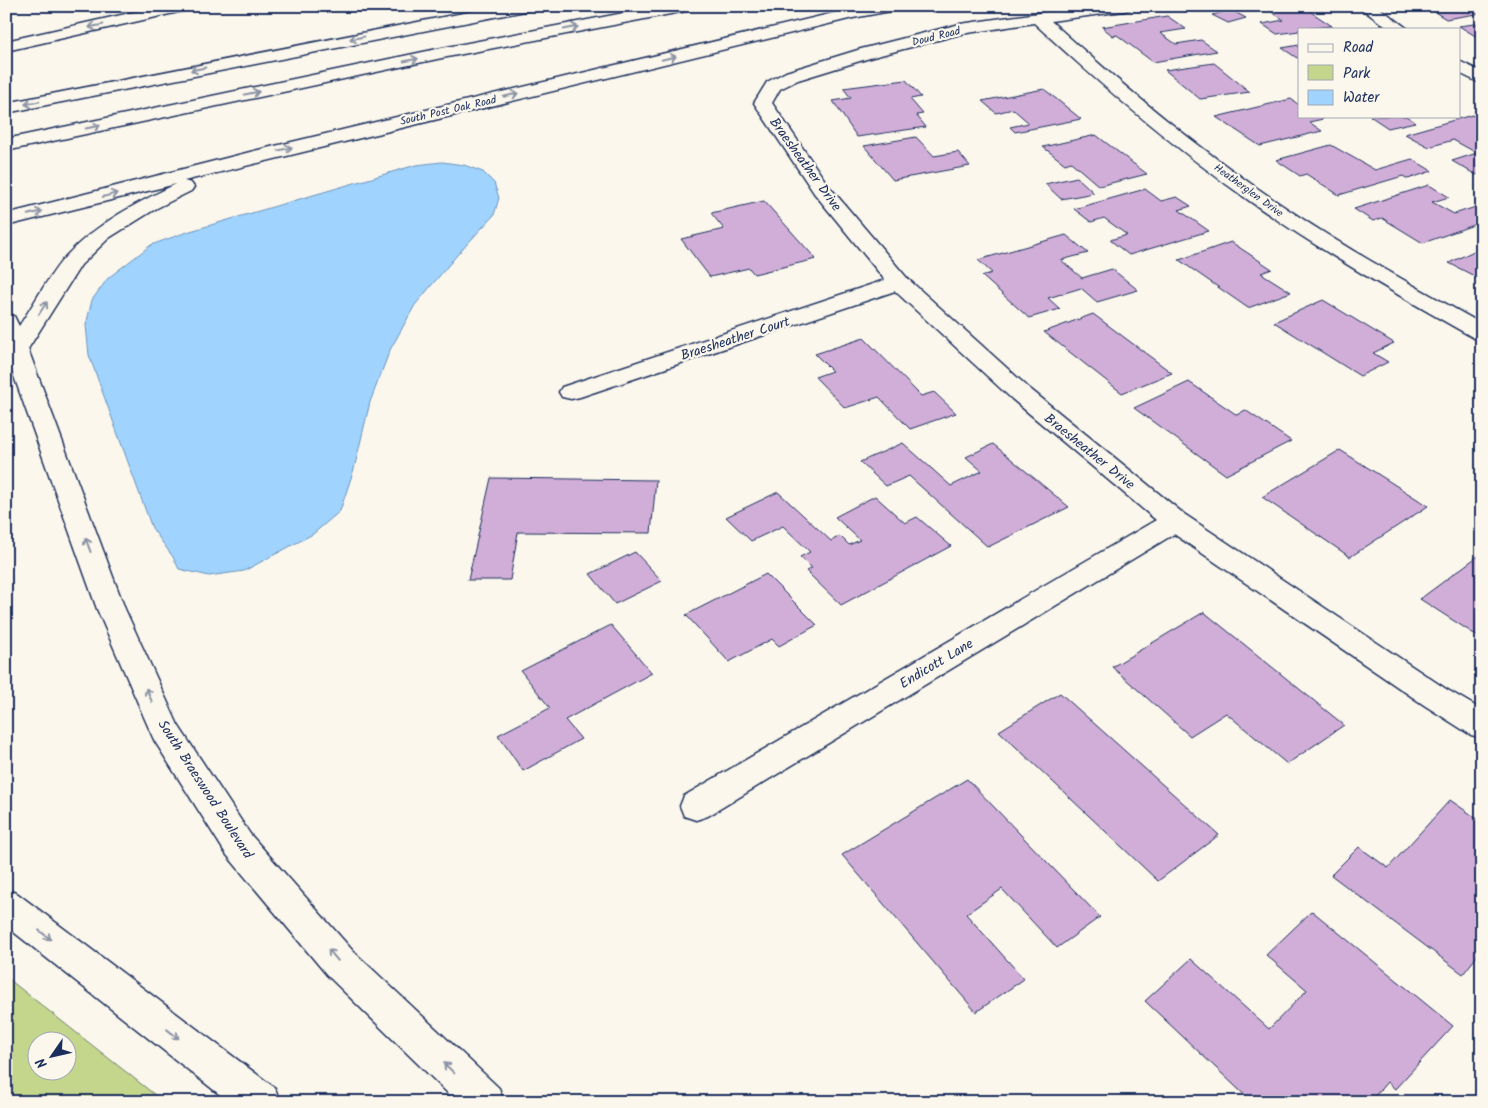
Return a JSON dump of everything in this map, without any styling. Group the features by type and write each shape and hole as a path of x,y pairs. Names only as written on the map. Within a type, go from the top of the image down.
{"main road":[{"path":"6,46 183,6"},
{"path":"6,108 526,6"},
{"path":"6,146 442,53 686,6"},
{"name":"South Post Oak Road","path":"6,220 254,157 891,6"},
{"name":"Doud Road","path":"763,103 773,86 857,56 960,29 1124,6"},
{"path":"1366,6 1399,28"},
{"name":"Heatherglen Drive","path":"1038,18 1095,70 1257,198 1372,272 1482,333"},
{"path":"1460,67 1482,79"},
{"name":"Braesheather Drive","path":"763,103 821,189 899,283 1021,394 1175,521 1435,697 1482,726"},
{"path":"16,349 73,261 102,234 150,204 254,157"},
{"name":"Braesheather Court","path":"571,392 899,283"},
{"name":"South Braeswood Boulevard","path":"6,320 111,609 165,731 238,844 340,963 485,1102"},
{"name":"Endicott Lane","path":"696,806 1175,521"},
{"path":"6,905 261,1102"}],"green space":[{"path":"6,977 73,1030 28,1030 28,1080 78,1080 78,1034 164,1102 6,1102"}],"water":[{"path":"442,162 464,165 483,172 494,183 499,198 494,215 415,305 390,350 370,402 354,469 340,511 313,534 244,571 209,576 179,569 173,557 152,528 89,355 86,325 92,300 108,278 151,245 187,232 416,165"}],"building":[{"path":"1302,6 1332,26 1298,28 1298,31 1277,34 1262,24 1284,20 1264,7"},
{"path":"1425,6 1482,6 1482,13 1446,19"},
{"path":"1231,10 1246,18 1228,23 1212,15"},
{"path":"1167,16 1186,29 1160,33 1176,44 1201,40 1217,51 1153,62 1117,35 1113,36 1102,27"},
{"path":"1482,23 1482,40 1459,26"},
{"path":"1298,45 1298,58 1297,58 1282,48"},
{"path":"1214,63 1250,92 1200,99 1165,70"},
{"path":"906,80 921,97 910,99 923,114 916,115 926,127 857,137 833,101 851,98 843,88"},
{"path":"1044,89 1081,119 1015,132 1010,127 1029,123 1013,109 996,113 982,101"},
{"path":"1291,99 1298,104 1298,118 1323,119 1309,122 1322,131 1260,146 1216,117"},
{"path":"1472,115 1482,120 1482,173 1476,175 1452,161 1477,153 1453,140 1429,147 1405,134"},
{"path":"1373,118 1409,118 1415,122 1388,128"},
{"path":"1096,135 1147,174 1099,186 1071,162 1065,164 1043,147"},
{"path":"916,137 934,156 958,152 970,166 893,180 864,146"},
{"path":"1331,145 1375,170 1412,159 1432,171 1408,179 1403,176 1339,195 1306,174 1300,176 1276,160"},
{"path":"1077,177 1094,193 1061,199 1045,184"},
{"path":"1429,185 1449,197 1432,202 1454,214 1482,205 1482,222 1423,243 1382,218 1373,221 1354,209"},
{"path":"1145,189 1161,201 1177,197 1191,206 1179,210 1209,231 1129,255 1110,240 1127,235 1104,218 1091,222 1074,209"},
{"path":"764,201 816,259 754,274 749,268 710,277 681,239 724,229 711,213"},
{"path":"1066,235 1088,253 1061,260 1082,278 1112,269 1138,290 1097,302 1081,288 1048,298 1060,309 1029,318 982,276 992,273 978,260"},
{"path":"1231,242 1272,269 1261,273 1291,292 1248,308 1179,260"},
{"path":"1482,247 1482,280 1449,263"},
{"path":"1323,300 1394,343 1373,353 1388,362 1360,376 1274,322"},
{"path":"1093,314 1172,373 1122,393 1044,332"},
{"path":"864,338 921,396 934,392 956,413 910,429 879,397 845,408 815,377 832,371 815,354"},
{"path":"1189,382 1237,415 1245,410 1291,441 1226,475 1134,408"},
{"path":"903,443 951,486 982,471 966,457 993,444 1069,507 988,547 909,476 886,486 860,462"},
{"path":"1340,450 1428,506 1350,557 1262,497"},
{"path":"491,478 656,480 651,533 518,532 510,580 468,580"},
{"path":"778,492 831,541 840,536 849,545 860,540 835,517 875,496 905,523 917,517 951,546 841,605 806,571 812,568 800,557 810,552 783,526 751,541 726,517"},
{"path":"635,552 662,581 615,604 590,574"},
{"path":"1482,553 1482,639 1420,599"},
{"path":"766,574 817,625 779,646 772,639 729,662 686,615"},
{"path":"1204,612 1344,725 1287,764 1226,713 1190,736 1112,667"},
{"path":"611,625 652,673 565,720 581,739 523,771 498,735 550,708 521,671"},
{"path":"1060,693 1219,835 1158,881 999,731"},
{"path":"967,779 1100,917 1057,948 1002,889 966,914 1024,979 976,1012 842,855"},
{"path":"1450,800 1482,822 1482,950 1463,974 1331,875 1359,847 1388,868"},
{"path":"1312,911 1453,1026 1395,1089 1387,1082 1370,1102 1252,1102 1145,1001 1191,959 1269,1029 1307,990 1266,955"}]}
